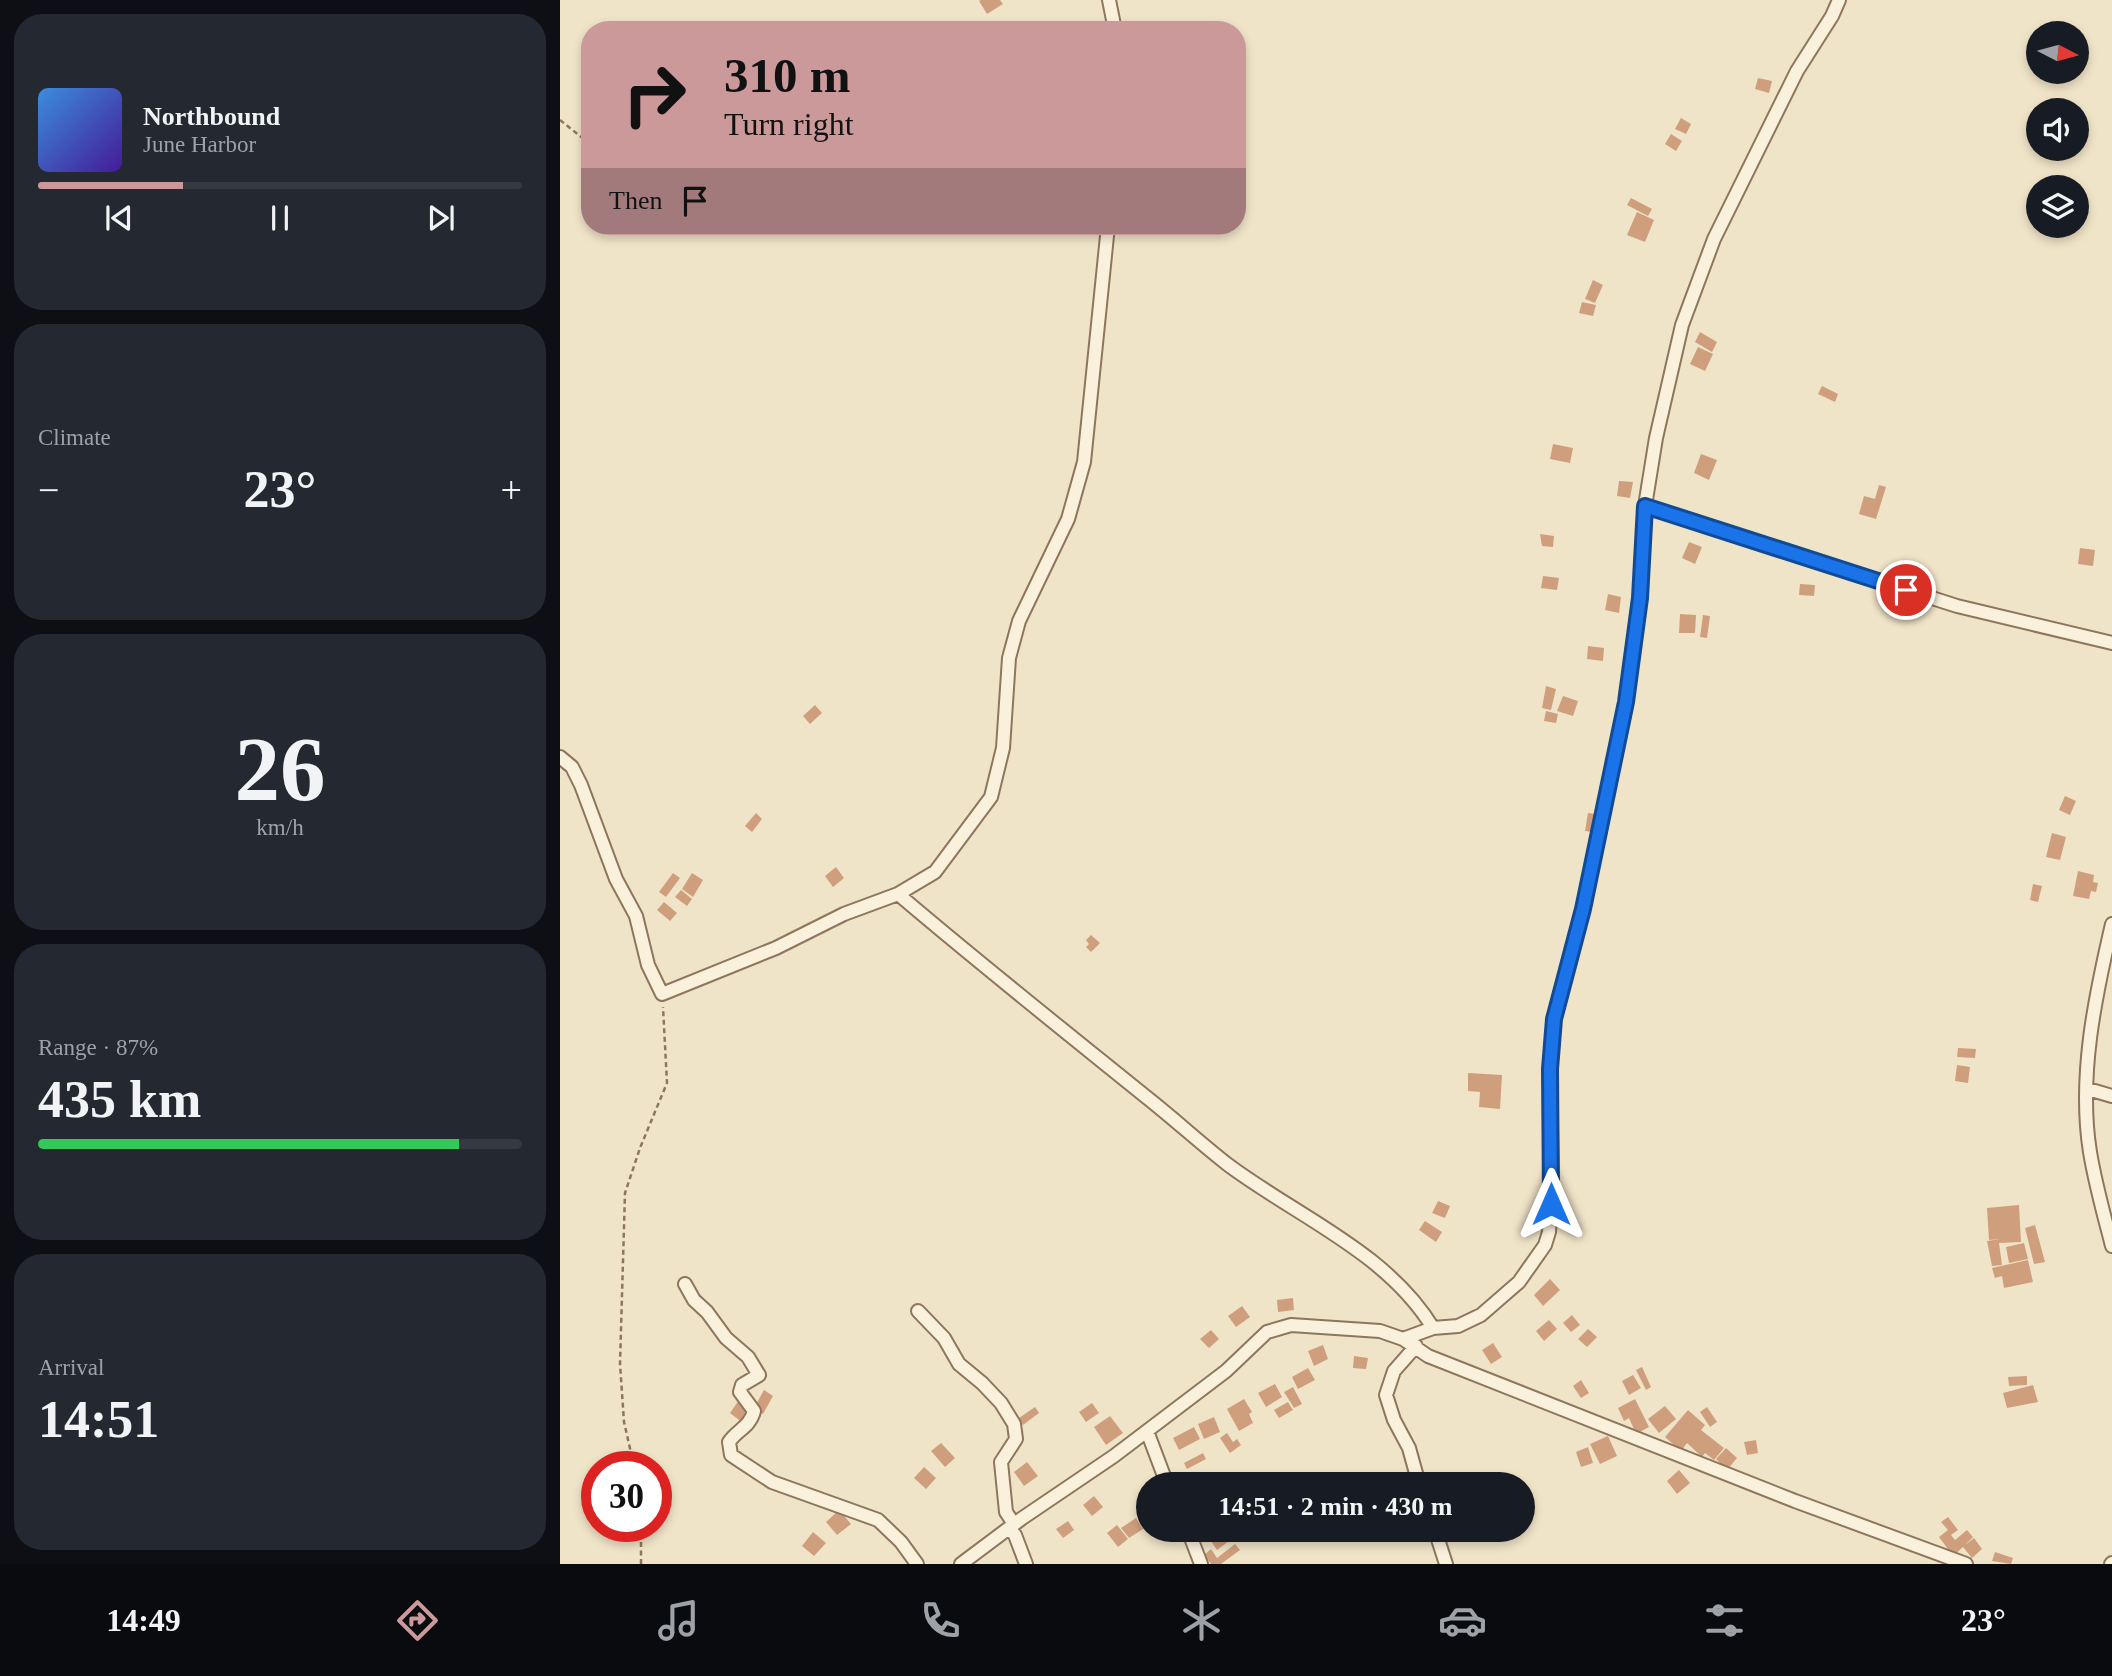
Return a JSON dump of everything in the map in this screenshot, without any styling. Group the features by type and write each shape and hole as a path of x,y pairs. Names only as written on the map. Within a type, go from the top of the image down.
{"street":[{"path":"1109,0 1113,21"},
{"path":"1402,1339 1433,1328 1458,1326 1481,1315 1520,1282 1545,1245 1549,1232 1552,1187 1550,1069 1554,1019 1583,909 1626,702 1640,598 1645,506 1656,438 1682,325 1710,251 1797,71 1832,16 1839,0"},
{"path":"560,757 572,767 581,785 616,880 636,916 648,965 662,994 776,948 844,914 898,894 935,872 991,797 1003,748 1009,657 1019,621 1068,519 1084,462 1107,235"},
{"path":"1645,506 1957,606 2112,643"},
{"path":"898,894 1065,1034 1228,1164 1355,1248 1406,1291 1433,1328"},
{"path":"2112,924 2099,982 2088,1062 2090,1151 2112,1246"},
{"path":"2088,1088 2112,1096"},
{"path":"685,1284 694,1300 707,1312 726,1338 748,1357 758,1375 743,1385 740,1391 754,1411 747,1426 736,1431 729,1442 731,1455 772,1482 877,1520 901,1542 917,1564"},
{"path":"918,1311 944,1338 959,1364 992,1392 1014,1424 1016,1439 1001,1462 1006,1512 1026,1564"},
{"path":"961,1564 1147,1432 1226,1371 1268,1332 1291,1325 1380,1331 1416,1346 1428,1356 1795,1501 1966,1564"},
{"path":"1416,1346 1394,1371 1386,1395 1394,1420 1409,1448 1416,1472"},
{"path":"1147,1432 1162,1472"},
{"path":"1193,1542 1201,1564"},
{"path":"1439,1542 1446,1564"}],"path":[{"path":"560,120 581,137"},
{"path":"631,1451 624,1422 620,1364 625,1193 667,1083 662,994"},
{"path":"640,1564 641,1542"}],"building":[{"path":"1000,0 1003,4 987,14 979,1"},
{"path":"1758,78 1772,81 1769,93 1755,89"},
{"path":"1681,118 1691,124 1686,134 1675,129"},
{"path":"1671,134 1682,141 1676,151 1665,144"},
{"path":"1631,198 1652,209 1648,216 1627,205"},
{"path":"1637,212 1654,220 1645,242 1627,235"},
{"path":"1593,280 1603,285 1595,303 1585,299"},
{"path":"1582,302 1596,305 1593,316 1579,313"},
{"path":"1700,332 1717,342 1712,352 1695,342"},
{"path":"1698,347 1713,354 1705,371 1690,364"},
{"path":"1822,386 1838,394 1835,402 1818,394"},
{"path":"1553,444 1573,448 1570,463 1550,459"},
{"path":"1701,454 1717,460 1709,480 1694,473"},
{"path":"1619,481 1633,482 1630,498 1617,496"},
{"path":"1879,485 1886,487 1876,519 1859,514 1864,496 1875,499"},
{"path":"1540,534 1554,536 1553,547 1542,546"},
{"path":"1689,542 1702,547 1695,564 1682,558"},
{"path":"2080,548 2095,550 2093,566 2078,564"},
{"path":"1543,576 1559,578 1557,590 1541,588"},
{"path":"1800,584 1815,585 1814,596 1799,595"},
{"path":"1608,594 1621,597 1619,613 1605,610"},
{"path":"1680,614 1696,615 1695,633 1679,633"},
{"path":"1703,615 1710,616 1707,638 1700,637"},
{"path":"1588,646 1604,648 1603,661 1587,659"},
{"path":"1546,686 1556,689 1551,710 1542,708"},
{"path":"1563,696 1578,701 1573,716 1557,711"},
{"path":"815,705 822,713 810,724 803,716"},
{"path":"1546,711 1558,714 1556,723 1544,721"},
{"path":"2065,796 2076,801 2070,815 2059,810"},
{"path":"756,813 762,819 752,832 745,826"},
{"path":"1588,813 1595,814 1592,832 1585,831"},
{"path":"2052,833 2066,837 2060,860 2046,857"},
{"path":"836,867 844,878 833,887 825,876"},
{"path":"2078,871 2094,875 2093,882 2098,883 2096,892 2091,891 2089,899 2073,896"},
{"path":"673,873 680,878 666,897 659,892"},
{"path":"692,873 703,880 693,897 682,889"},
{"path":"2033,884 2042,886 2038,902 2030,900"},
{"path":"681,890 692,899 687,906 675,897"},
{"path":"664,902 677,913 670,921 657,910"},
{"path":"1091,935 1100,943 1091,952 1086,947 1089,944 1086,940"},
{"path":"1958,1048 1976,1049 1975,1058 1957,1057"},
{"path":"1957,1065 1970,1067 1968,1083 1955,1081"},
{"path":"1468,1073 1502,1075 1500,1109 1479,1107 1480,1092 1468,1091"},
{"path":"1438,1201 1450,1206 1445,1218 1432,1213"},
{"path":"2019,1205 2021,1242 1999,1243 2002,1265 1992,1266 1987,1241 2000,1239 1989,1240 1987,1208"},
{"path":"1425,1221 1442,1232 1436,1242 1419,1230"},
{"path":"2035,1225 2045,1262 2034,1264 2025,1228"},
{"path":"2024,1243 2028,1259 2009,1263 2006,1247"},
{"path":"2028,1260 2033,1282 2004,1288 2002,1276 1995,1278 1992,1268"},
{"path":"1550,1279 1560,1290 1543,1306 1534,1295"},
{"path":"1293,1298 1294,1310 1278,1312 1277,1300"},
{"path":"1242,1306 1250,1317 1236,1327 1228,1316"},
{"path":"1572,1315 1580,1325 1571,1332 1563,1323"},
{"path":"1549,1320 1557,1329 1544,1341 1536,1331"},
{"path":"1588,1329 1597,1337 1587,1347 1578,1339"},
{"path":"1211,1330 1219,1339 1209,1348 1200,1339"},
{"path":"1493,1343 1502,1357 1491,1364 1482,1350"},
{"path":"1323,1345 1328,1359 1314,1366 1308,1351"},
{"path":"1354,1356 1368,1358 1366,1369 1353,1368"},
{"path":"1642,1367 1651,1387 1646,1390 1636,1370"},
{"path":"1308,1368 1315,1380 1298,1389 1292,1377"},
{"path":"1633,1375 1641,1388 1629,1395 1622,1381"},
{"path":"2027,1376 2027,1385 2009,1386 2008,1377"},
{"path":"1581,1380 1589,1393 1581,1398 1573,1386"},
{"path":"1275,1384 1282,1397 1266,1407 1258,1393"},
{"path":"2033,1385 2038,1402 2007,1408 2003,1393"},
{"path":"1293,1387 1302,1404 1294,1408 1284,1392"},
{"path":"764,1390 773,1396 763,1414 754,1408"},
{"path":"1244,1399 1252,1412 1249,1414 1253,1423 1239,1431 1227,1409"},
{"path":"1635,1399 1649,1427 1636,1434 1629,1418 1624,1421 1618,1408"},
{"path":"739,1400 753,1410 743,1423 730,1413"},
{"path":"1288,1402 1293,1410 1279,1418 1274,1410"},
{"path":"1092,1403 1099,1413 1086,1422 1079,1412"},
{"path":"1665,1406 1676,1419 1659,1433 1648,1419"},
{"path":"1035,1407 1039,1413 1023,1425 1019,1418"},
{"path":"1707,1407 1717,1422 1710,1427 1700,1412"},
{"path":"1688,1410 1705,1425 1701,1430 1724,1448 1714,1460 1705,1453 1702,1457 1687,1443 1681,1451 1665,1437"},
{"path":"1110,1416 1123,1433 1106,1445 1094,1427"},
{"path":"1214,1417 1220,1432 1204,1439 1198,1424"},
{"path":"1194,1427 1200,1439 1179,1450 1173,1438"},
{"path":"1227,1433 1233,1442 1237,1439 1241,1445 1230,1453 1220,1438"},
{"path":"1608,1436 1617,1456 1600,1464 1590,1444"},
{"path":"1756,1440 1758,1453 1747,1455 1744,1442"},
{"path":"941,1443 955,1458 945,1467 931,1451"},
{"path":"1588,1447 1593,1463 1581,1467 1576,1452"},
{"path":"1726,1448 1737,1458 1727,1470 1716,1459"},
{"path":"1203,1453 1206,1459 1187,1469 1184,1463"},
{"path":"1027,1462 1038,1476 1024,1486 1014,1472"},
{"path":"924,1467 936,1478 926,1489 914,1478"},
{"path":"1679,1470 1690,1483 1677,1494 1667,1481"},
{"path":"1094,1496 1103,1507 1092,1516 1083,1505"},
{"path":"839,1510 851,1524 837,1535 826,1522"},
{"path":"1948,1517 1958,1530 1951,1535 1955,1540 1967,1530 1973,1537 1965,1545 1974,1538 1982,1549 1972,1558 1963,1547 1953,1556 1939,1537 1948,1530 1941,1522"},
{"path":"1136,1518 1136,1534 1129,1538 1121,1528"},
{"path":"1068,1521 1074,1530 1063,1538 1056,1529"},
{"path":"1117,1525 1128,1539 1118,1547 1107,1533"},
{"path":"813,1532 826,1543 814,1556 802,1546"},
{"path":"1212,1542 1228,1542 1217,1550"},
{"path":"1235,1544 1240,1550 1221,1564 1211,1564 1204,1555 1211,1549 1217,1558"},
{"path":"1995,1552 2013,1558 2011,1564 1992,1561"}],"route":[{"path":"1551,1204 1550,1069 1554,1019 1583,909 1626,702 1640,598 1645,506 1906,590"}]}
